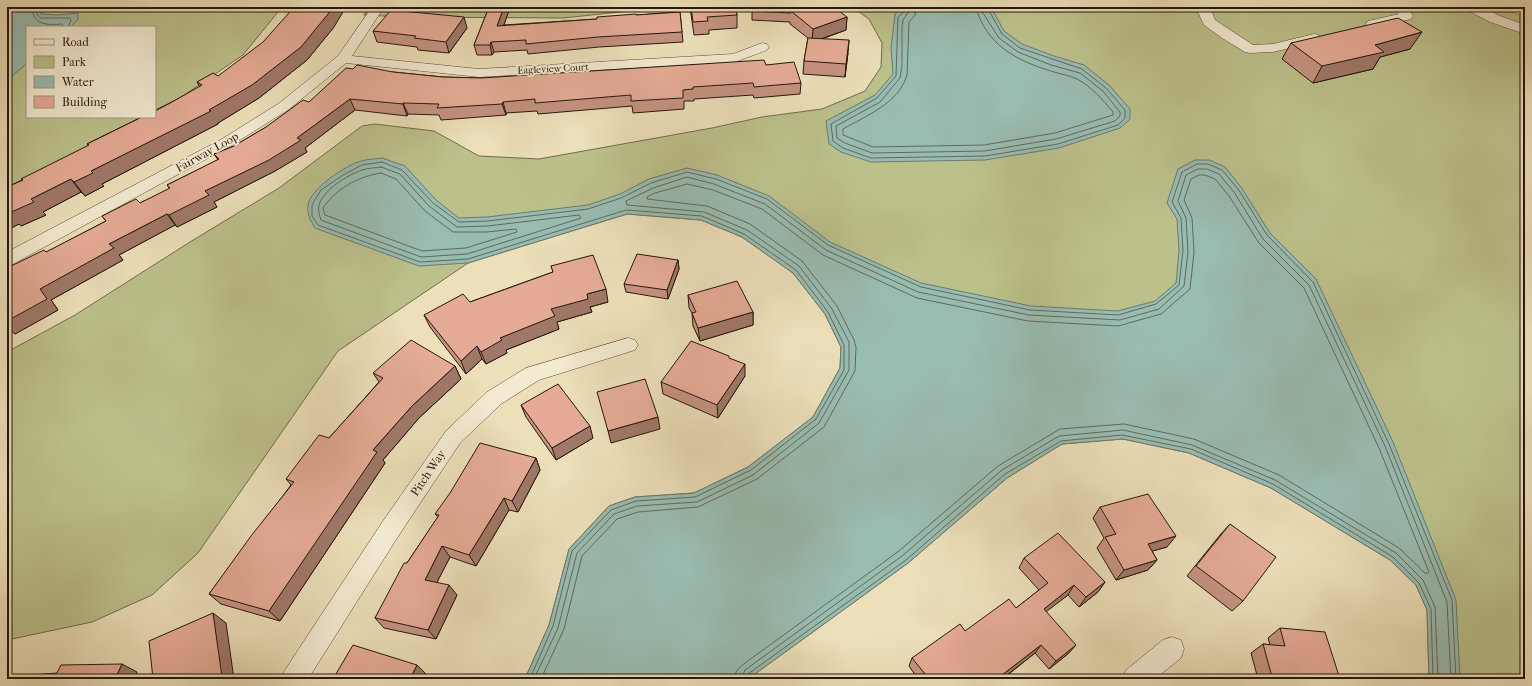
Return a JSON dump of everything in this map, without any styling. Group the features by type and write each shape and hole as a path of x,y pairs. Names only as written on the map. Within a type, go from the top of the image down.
{"street":[{"name":"Fairway Loop","path":"7,260 227,142 283,107 343,58 378,7"},
{"path":"1208,7 1205,12 1209,22 1250,49 1273,48 1324,36"},
{"path":"1363,27 1406,16 1402,7"},
{"path":"1472,7 1525,30"},
{"path":"1510,7 1525,12"},
{"name":"Eagleview Court","path":"343,58 479,73 735,58 762,47"},
{"name":"Pitch Way","path":"294,679 391,528 453,436 494,398 533,374 628,345"},
{"path":"1135,679 1172,648"}],"green space":[{"path":"7,7 282,7 243,55 156,114 156,26 26,26 26,118 150,118 7,190"},
{"path":"368,7 667,7 563,18 404,17 364,15"},
{"path":"852,7 1525,7 1525,679 1429,679 1427,610 1416,585 1390,560 1271,488 1189,453 1123,439 1062,444 1007,478 908,563 748,679 522,679 528,672 549,625 569,549 609,506 635,497 694,493 748,467 813,417 840,368 841,347 825,314 793,273 742,237 701,220 627,214 468,263 338,351 198,553 152,595 92,622 7,640 7,352 75,315 279,188 362,126 375,124 434,131 479,156 539,159 712,128 762,117 822,109 865,91 881,67 882,43 869,19"}],"water":[{"path":"7,7 41,7 41,14 58,15 78,13 78,19 72,26 26,26 26,64 11,77 7,85"},
{"path":"908,7 991,7 1004,31 1022,44 1084,65 1109,85 1130,109 1130,119 1120,128 1059,148 985,160 871,162 841,152 829,144 826,121 875,95 893,74 891,48 895,14 901,9"},
{"path":"382,158 405,166 436,200 459,218 487,217 588,205 620,194 649,179 687,168 717,175 769,196 830,242 921,283 1031,306 1118,311 1155,301 1176,283 1179,251 1177,219 1167,203 1178,169 1195,160 1209,160 1225,167 1241,187 1270,233 1316,279 1393,442 1456,600 1460,679 1429,679 1427,610 1416,585 1390,560 1271,488 1189,453 1123,439 1062,444 1007,478 908,563 748,679 522,679 528,672 549,625 569,549 609,506 635,497 694,493 748,467 813,417 840,368 841,347 825,314 793,273 742,237 701,220 627,214 468,263 419,266 315,228 309,217 308,205 315,192 338,172 354,163 369,159"}],"building":[{"path":"293,7 333,7 301,47 252,85 209,110 211,111 91,171 93,173 74,182 71,179 31,199 34,202 9,213 7,211 7,187 89,145 87,144 140,118 156,118 156,110 202,85 197,82 213,73 218,76 263,42"},
{"path":"489,7 504,7 497,26 597,19 597,17 636,14 680,12 682,32 598,37 526,44 526,40 491,42 490,45 474,45"},
{"path":"691,7 735,7 737,15 707,17 708,21 693,22"},
{"path":"753,7 792,7 792,10 791,13 752,11"},
{"path":"802,7 834,7 847,17 813,29 791,11"},
{"path":"391,10 464,17 446,42 414,38 416,36 373,31"},
{"path":"1398,18 1422,32 1375,45 1384,52 1322,66 1291,43"},
{"path":"808,38 849,40 846,64 804,61"},
{"path":"764,60 766,65 794,62 801,83 754,87 753,83 693,87 693,89 683,90 683,98 631,101 631,95 535,103 535,99 503,102 502,104 437,108 439,104 403,104 350,99 297,138 301,140 269,160 205,191 209,195 169,215 167,214 109,244 114,248 40,289 47,299 7,321 7,268 44,250 46,252 106,221 102,216 136,199 140,203 170,188 167,185 219,159 214,154 234,146 266,127 303,100 309,102 346,68 353,69 357,65 393,72 443,77 481,78"},
{"path":"637,254 678,260 667,290 624,284"},
{"path":"593,255 606,289 587,294 588,299 551,309 555,316 500,338 502,340 481,352 477,346 461,361 424,315 463,294 470,302 553,272 551,266"},
{"path":"737,281 753,312 698,328 692,313 696,312 688,295"},
{"path":"411,340 455,366 412,406 373,450 377,452 269,611 209,594 251,536 294,482 286,479 319,435 329,438 383,378 373,373"},
{"path":"691,341 745,364 717,405 661,382"},
{"path":"645,379 658,417 608,431 597,392"},
{"path":"558,384 590,426 552,448 521,405"},
{"path":"480,443 536,458 512,501 504,498 469,555 442,546 425,580 449,585 428,630 375,618 404,563 407,563 439,515 435,514 450,493"},
{"path":"1148,494 1176,536 1148,544 1157,560 1124,570 1105,537 1116,534 1100,507"},
{"path":"1230,524 1276,557 1243,601 1196,566"},
{"path":"1058,533 1105,582 1086,597 1074,585 1044,609 1076,645 1056,661 1041,645 1002,675 1005,679 918,679 925,674 912,658 960,624 965,631 1009,599 1016,608 1048,583 1024,558"},
{"path":"213,613 222,677 219,679 153,679 149,641"},
{"path":"1280,628 1325,632 1340,679 1290,679 1272,677 1263,644 1285,646"},
{"path":"353,645 417,665 410,679 333,679"},
{"path":"122,664 115,679 7,679 7,677 57,673 61,665"}]}
